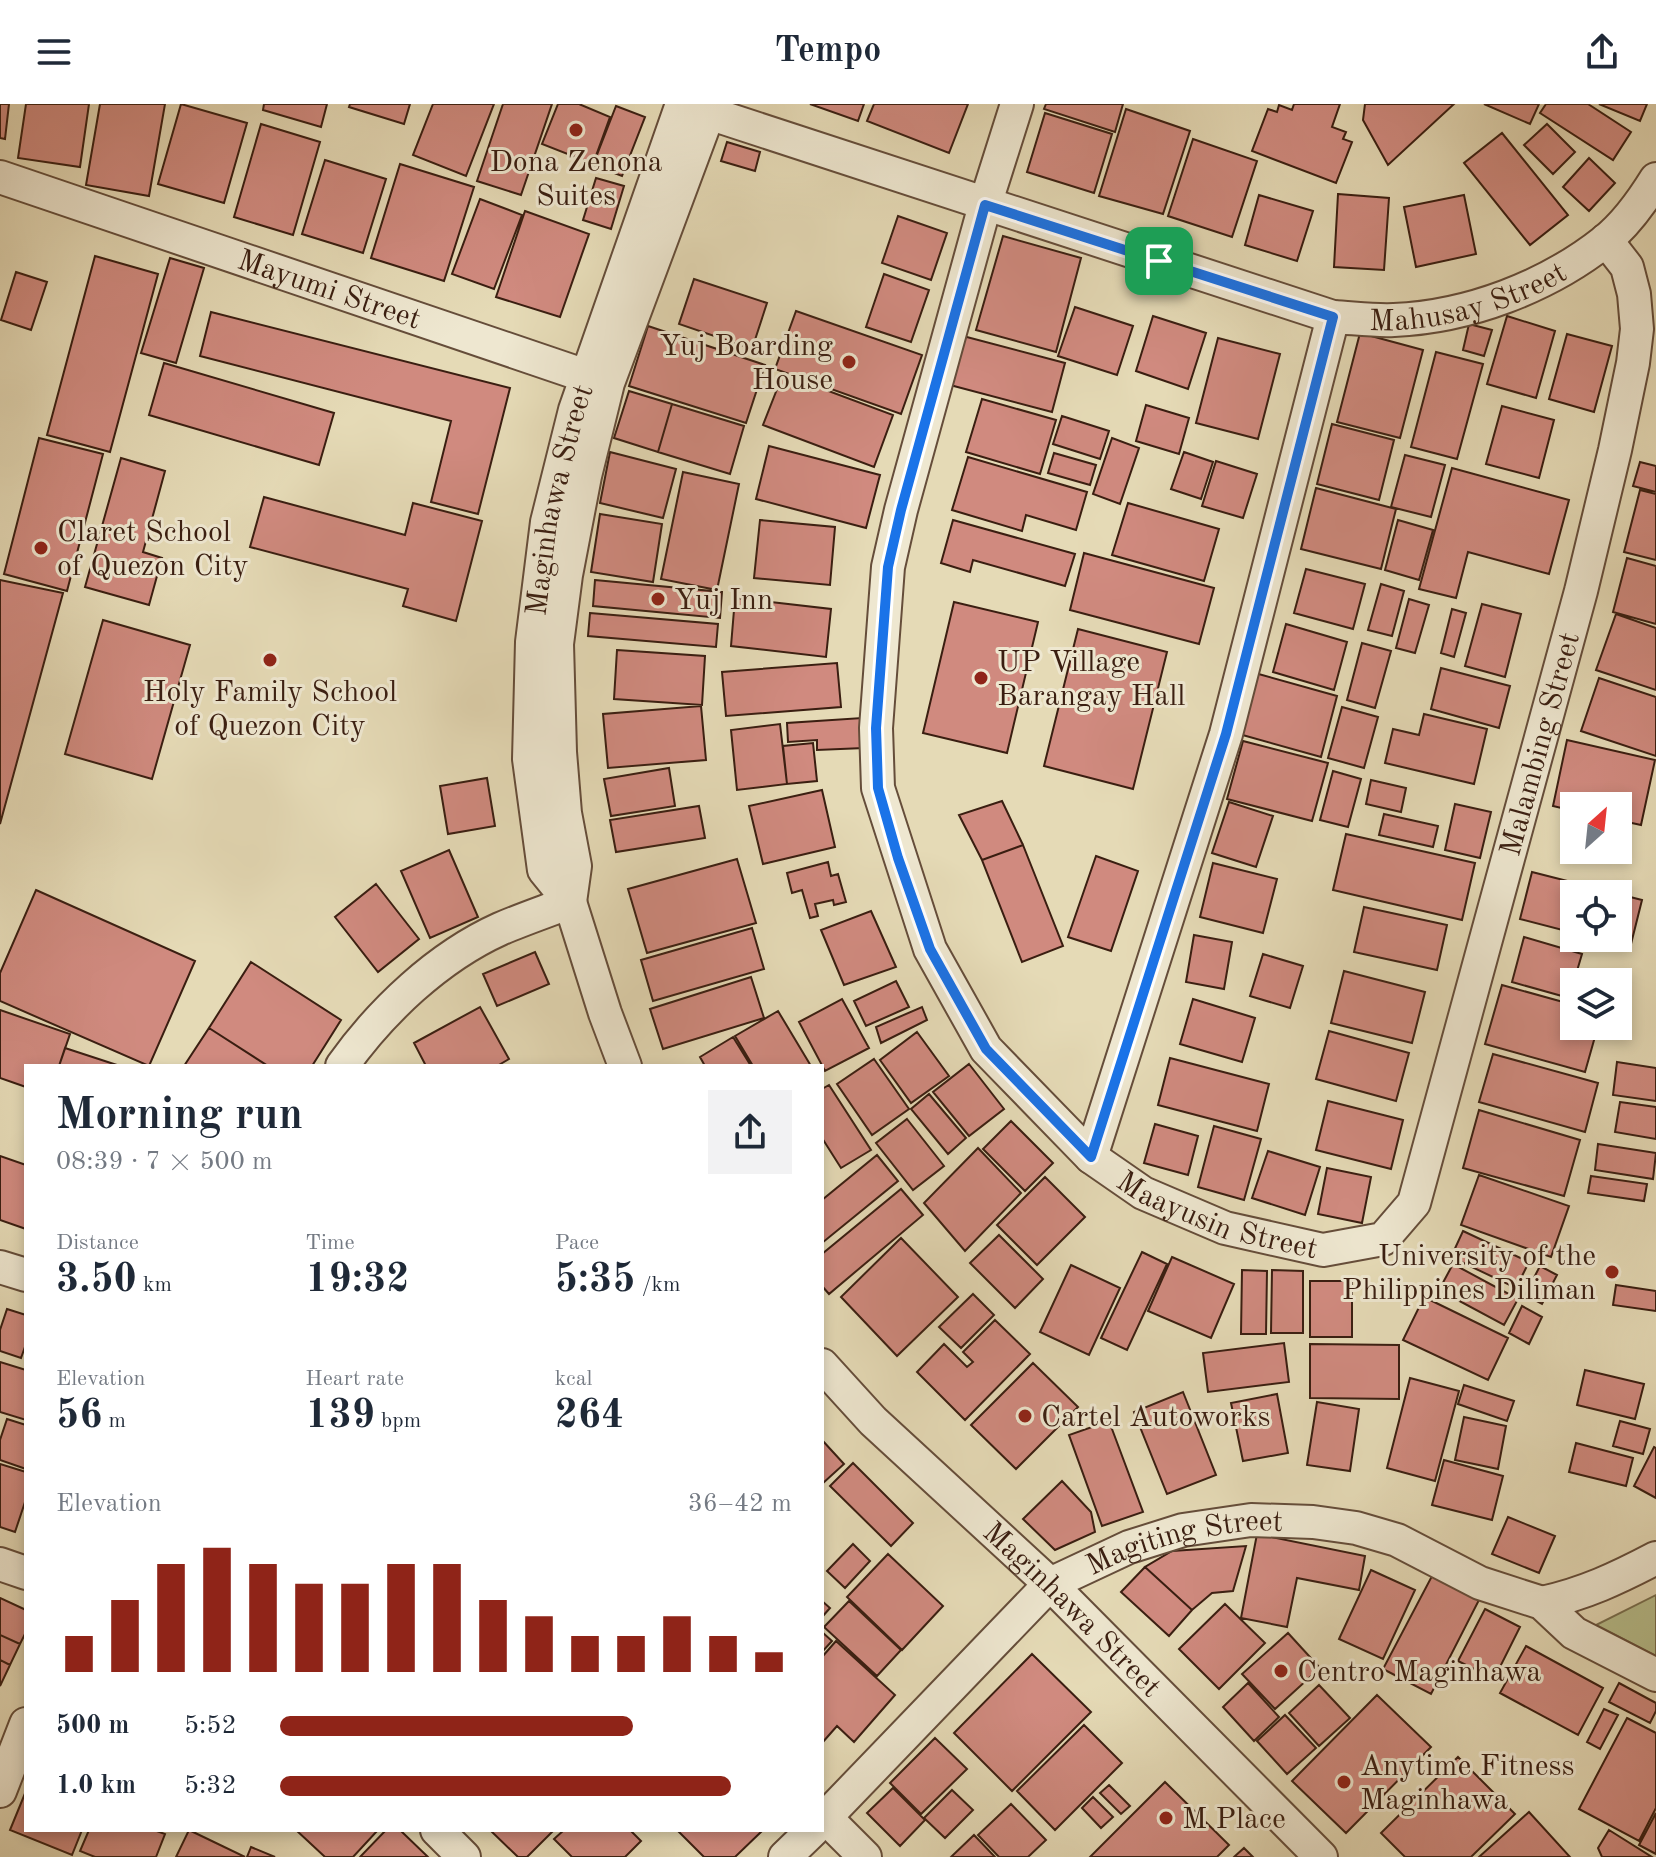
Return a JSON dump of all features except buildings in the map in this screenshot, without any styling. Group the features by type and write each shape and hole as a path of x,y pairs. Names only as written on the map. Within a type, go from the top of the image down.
{"street":[{"name":"Maayusin Street","path":"1017,104 985,205 888,567 876,728 878,788 898,858 930,949 986,1049 1091,1157 1143,1193 1225,1228 1323,1250 1383,1239"},
{"name":"Mahusay Street","path":"693,106 985,205 1333,317 1392,321 1468,308 1509,295 1560,271 1606,240 1656,179"},
{"name":"Maginhawa Street","path":"624,1064 570,902 544,870 529,759 532,642 547,522 586,376 693,106"},
{"name":"Maginhawa Street","path":"570,902 575,866 565,813 561,768 557,644 566,575 585,476 608,383 693,106"},
{"name":"Mayumi Street","path":"0,176 586,376"},
{"name":"Mayumi Street","path":"0,176 111,210 28,192 0,191"},
{"name":"Malambing Street","path":"1383,1239 1414,1203 1581,591 1615,450 1637,329 1634,294 1627,267 1606,240"},
{"path":"1091,1157 1226,734 1333,317"},
{"path":"344,1064 386,1013 455,956 498,930 570,902"},
{"path":"0,1267 24,1274"},
{"name":"Maginhawa Street","path":"824,1367 873,1421 1050,1584 1321,1857"},
{"name":"Magiting Street","path":"824,1817 1050,1584 1129,1547 1183,1530 1251,1520 1298,1521 1356,1528 1397,1540 1480,1583 1542,1603 1574,1633 1656,1675"},
{"path":"1542,1603 1576,1596 1656,1558"},
{"path":"0,1564 24,1572"},
{"path":"0,1791 24,1729"},
{"path":"824,1823 865,1857"},
{"path":"439,1832 464,1857"},
{"name":"Magiting Street","path":"785,1857 809,1832"}],"green space":[{"path":"1656,1595 1656,1656 1596,1625"}],"place":[{"name":"Dona Zenona Suites","path":"576,130"},
{"name":"Yuj Boarding House","path":"849,362"},
{"name":"Claret School of Quezon City","path":"41,548"},
{"name":"Yuj Inn","path":"658,599"},
{"name":"Holy Family School of Quezon City","path":"270,660"},
{"name":"UP Village Barangay Hall","path":"981,678"},
{"name":"University of the Philippines Diliman","path":"1612,1272"},
{"name":"Cartel Autoworks","path":"1025,1416"},
{"name":"Centro Maginhawa","path":"1281,1671"},
{"name":"Anytime Fitness Maginhawa","path":"1344,1782"},
{"name":"M Place","path":"1166,1818"}],"route":[{"path":"985,205 1159,261 1333,317 1226,734 1091,1157 986,1049 930,949 898,858 878,788 876,728 888,567 985,205"}]}
